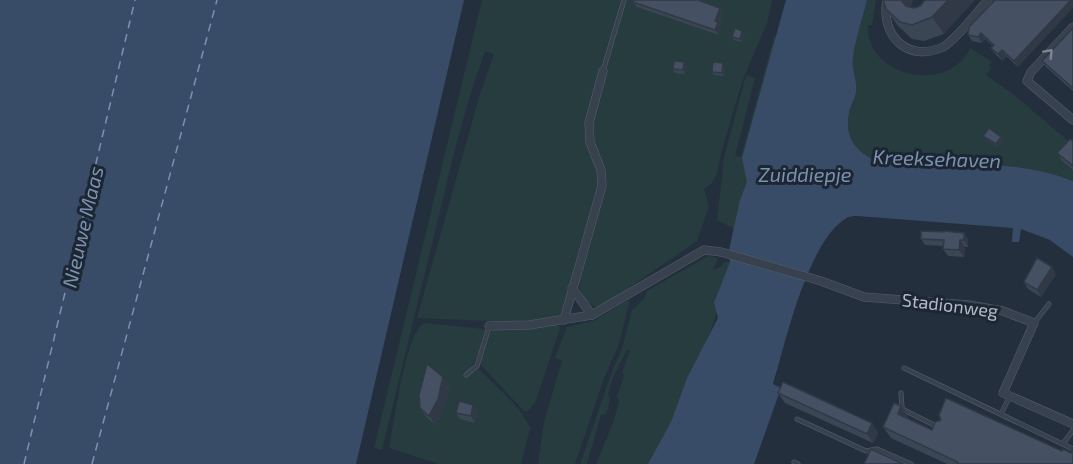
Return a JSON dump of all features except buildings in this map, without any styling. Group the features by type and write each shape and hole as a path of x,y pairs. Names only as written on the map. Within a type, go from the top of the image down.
{"street":[{"path":"887,0 885,11 887,26 892,37 903,45 918,51 944,47 988,0"},
{"path":"1073,27 1031,72 1027,81 1073,120"},
{"path":"564,320 602,186 601,170 590,142 589,123 603,72"},
{"name":"Stadionweg","path":"592,315 705,249 820,281 864,297 969,305 1003,311 1034,323"},
{"path":"489,326 529,325 592,315 572,288"},
{"path":"1034,323 1003,393 1073,424"}],"lane":[{"path":"603,72 624,0"},
{"path":"1034,323 1049,304"},
{"path":"466,375 477,366 489,326"},
{"path":"904,368 1073,448"},
{"path":"901,393 902,409 945,430"},
{"path":"1001,414 1010,396"},
{"path":"797,419 866,450 877,449 911,464"},
{"path":"1063,444 1073,430"}],"green space":[{"path":"482,0 772,0 767,23 743,79 717,173 712,183 704,189 709,206 697,241 604,305 595,307 585,300 577,282 604,189 588,114 599,174 598,195 561,317 514,322 417,318 480,94 494,54 485,51 456,145 382,450 374,448"},
{"path":"867,0 876,0 872,25 868,25 871,43 880,57 893,68 910,74 928,75 945,72 959,63 970,48 992,62 986,75 1014,95 1073,145 1073,181 1028,169 982,164 888,165 870,158 856,147 849,132 848,123 856,91 854,53"},
{"path":"779,34 735,259 690,391 661,464 596,464 619,402 617,397 624,375 622,373 630,350 627,350 614,375 608,394 608,409 606,414 601,415 587,464 580,464 622,349 632,310 644,299 647,291 708,256 718,258 713,270 725,262 730,262 729,250 735,229 717,220 724,158 746,75 755,78 735,156 741,157 774,37"},
{"path":"630,299 619,344 604,378 575,464 538,464 544,422 562,361 555,358 567,327 593,321"},
{"path":"424,323 484,329 474,364 466,372 467,377 479,369 514,404 526,420 530,428 521,464 439,464 389,448 406,361 417,331"},
{"path":"558,324 560,328 535,403 528,411 524,411 480,364 488,336 494,328"}],"water":[{"name":"Nieuwe Maas","path":"0,0 464,0 356,464 0,464"},
{"name":"Zuiddiepje","path":"786,0 867,0 854,53 856,91 848,123 849,132 856,147 870,158 888,165 982,164 1028,169 1073,181 1073,257 1050,240 1021,229 1019,242 1012,242 1013,228 848,217 832,232 809,271 791,319 773,384 781,388 754,464 648,464 671,422 687,378 718,318 714,303 730,262 729,250 740,200 747,182 742,158"}],"ferry route":[{"path":"24,464 135,0"},
{"path":"92,464 217,0"}],"water label":[{"name":"Kreeksehaven","path":"937,159"}]}
